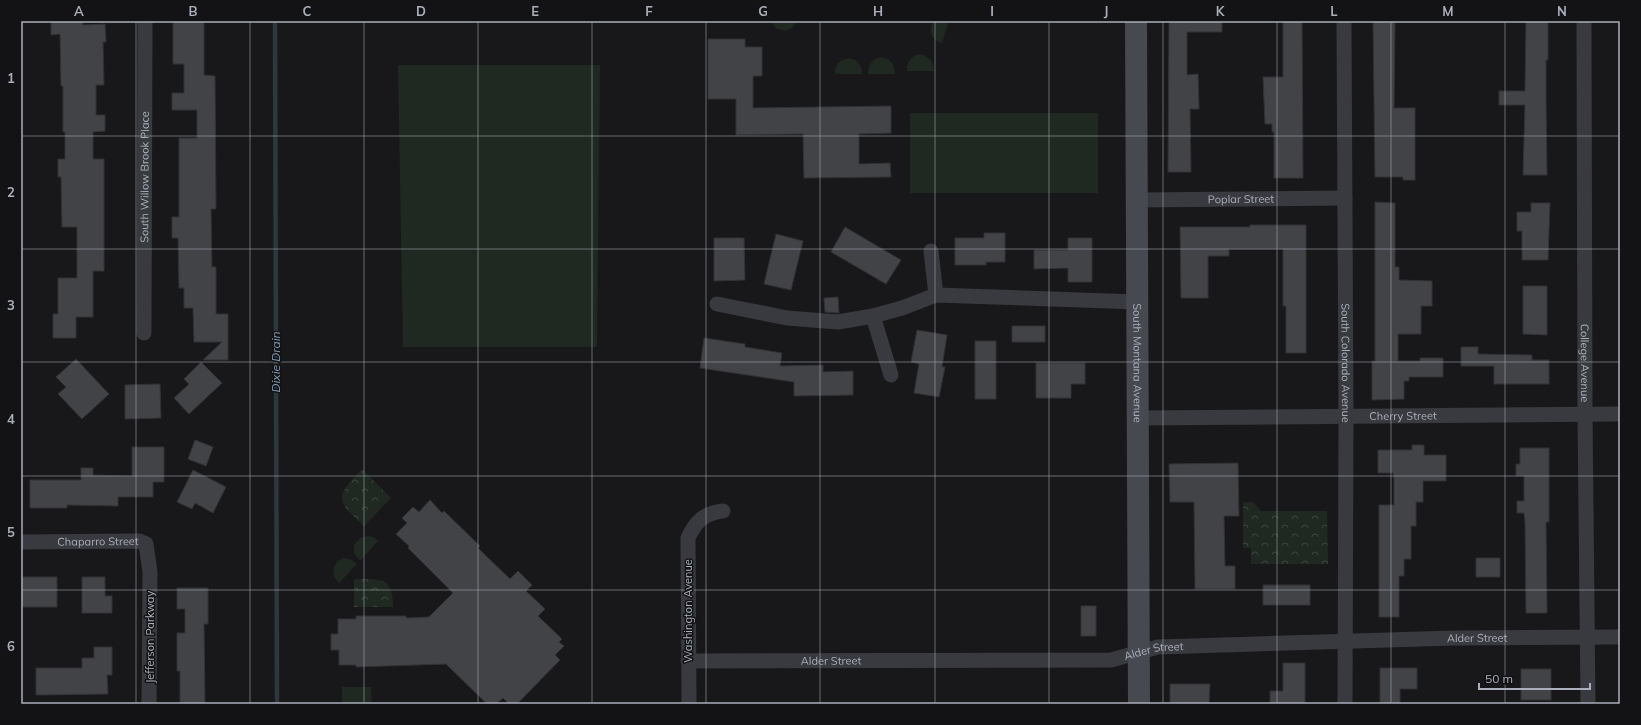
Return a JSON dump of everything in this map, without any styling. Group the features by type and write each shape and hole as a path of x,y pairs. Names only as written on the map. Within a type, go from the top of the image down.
{"street":[{"name":"South Willow Brook Place","path":"144,333 145,21"},
{"name":"South Montana Avenue","path":"1136,21 1139,704"},
{"name":"South Colorado Avenue","path":"1344,21 1346,416 1345,704"},
{"name":"College Avenue","path":"1584,21 1585,414 1588,704"},
{"name":"Poplar Street","path":"1137,200 1345,198"},
{"path":"931,250 936,295"},
{"path":"718,304 787,318 838,322 873,316 902,308 936,295 1138,302"},
{"path":"873,316 891,374"},
{"name":"Cherry Street","path":"1138,418 1620,414"},
{"name":"Washington Avenue","path":"689,704 688,538 697,521 705,515 723,511"},
{"name":"Chaparro Street","path":"21,542 139,541 146,544 150,571"},
{"name":"Jefferson Parkway","path":"149,704 150,571"},
{"name":"Alder Street","path":"688,661 1111,660 1158,647 1455,638 1620,637"}],"green space":[{"path":"771,21 797,21 792,28 785,31 776,28"},
{"path":"934,21 949,21 942,43 938,42 932,35 931,28"},
{"path":"920,54 926,56 930,60 934,71 907,71 910,60 914,56"},
{"path":"881,57 891,62 894,67 895,74 868,74 871,63 875,59"},
{"path":"849,58 859,63 862,74 835,74 838,63"},
{"path":"398,65 600,65 597,347 403,347"},
{"path":"910,113 1098,113 1098,193 910,193"},
{"path":"362,469 391,498 364,526 348,510 342,498 343,492 347,486"},
{"path":"1243,502 1253,502 1261,511 1327,511 1328,564 1251,564 1251,548 1243,548"},
{"path":"368,536 373,537 378,541 360,561 354,553 354,545 360,538"},
{"path":"344,558 352,560 357,564 339,583 333,573 337,562"},
{"path":"354,579 383,581 391,590 393,607 354,607"},
{"path":"342,687 371,687 372,704 342,704"}],"building":[{"path":"51,21 83,21 83,25 105,24 106,42 103,42 104,85 96,85 96,115 105,115 105,131 93,132 93,159 104,159 104,271 93,271 93,317 76,317 76,338 53,338 53,314 58,314 58,278 77,278 77,227 62,227 61,177 58,177 58,159 65,159 65,132 63,132 63,86 61,86 60,34 51,35"},
{"path":"173,21 204,21 204,75 215,76 216,209 211,209 212,267 216,267 216,314 228,314 228,360 203,360 222,342 194,342 193,308 184,308 184,288 179,288 178,238 172,238 172,217 179,217 179,138 197,138 197,110 172,110 172,93 184,93 184,64 173,64"},
{"path":"1169,21 1222,21 1222,32 1187,32 1187,75 1198,74 1199,109 1190,109 1191,172 1168,172"},
{"path":"1283,21 1302,21 1303,178 1274,178 1274,132 1272,132 1272,124 1265,124 1263,77 1283,77"},
{"path":"1373,21 1395,21 1394,108 1415,108 1415,180 1403,180 1403,177 1375,177"},
{"path":"1526,21 1548,21 1548,60 1546,60 1547,175 1523,175 1525,105 1499,105 1499,91 1525,91"},
{"path":"708,39 745,39 745,47 762,47 762,76 753,76 753,108 891,106 891,133 859,134 859,164 890,163 891,177 804,178 803,134 736,135 736,99 708,99"},
{"path":"1375,202 1395,203 1395,267 1399,267 1399,280 1432,281 1432,306 1421,306 1421,334 1398,334 1398,361 1420,361 1420,358 1443,358 1443,377 1409,377 1409,381 1404,381 1404,399 1372,400 1372,361 1375,361"},
{"path":"1531,203 1550,203 1548,260 1522,260 1522,231 1517,231 1517,212 1531,212"},
{"path":"1250,225 1306,225 1306,353 1286,353 1286,306 1283,306 1283,249 1229,249 1229,256 1208,256 1208,298 1181,298 1180,227 1250,227"},
{"path":"845,227 901,260 886,284 831,252"},
{"path":"984,233 1005,233 1005,262 986,262 986,265 955,265 955,238 984,238"},
{"path":"776,234 803,241 791,290 764,284"},
{"path":"714,238 744,238 745,280 714,281"},
{"path":"1068,238 1092,238 1092,282 1068,282 1068,268 1034,269 1034,250 1068,250"},
{"path":"1523,286 1547,286 1547,335 1523,334"},
{"path":"838,297 839,313 825,312 824,298"},
{"path":"1012,326 1045,326 1045,342 1012,342"},
{"path":"917,330 947,335 942,367 945,367 939,397 914,393 919,364 911,362"},
{"path":"704,338 745,344 745,347 782,353 780,366 823,365 823,372 853,371 853,395 794,396 794,382 700,368"},
{"path":"975,341 996,341 996,399 975,399"},
{"path":"1461,347 1478,347 1478,354 1532,355 1532,360 1549,360 1549,384 1494,384 1494,366 1461,366"},
{"path":"76,359 109,394 82,419 58,394 66,387 56,377"},
{"path":"201,362 222,383 189,414 174,398 189,384 184,379"},
{"path":"1036,363 1085,363 1085,384 1071,384 1071,398 1036,398"},
{"path":"160,384 161,418 125,419 125,385"},
{"path":"195,440 213,447 206,466 188,459"},
{"path":"1412,445 1424,445 1424,455 1446,455 1446,481 1423,481 1423,502 1416,502 1416,526 1411,526 1411,559 1404,559 1404,576 1399,576 1399,617 1379,617 1379,505 1394,505 1394,479 1393,473 1378,473 1378,450 1412,450"},
{"path":"132,447 164,447 164,482 153,482 153,497 118,497 118,506 67,505 67,508 30,508 30,480 81,480 81,468 93,468 93,475 132,476"},
{"path":"1520,448 1549,448 1549,522 1546,522 1547,613 1526,613 1525,522 1524,513 1517,513 1517,501 1524,501 1524,476 1516,476 1516,464 1520,464"},
{"path":"1238,463 1239,516 1224,516 1225,566 1235,566 1235,589 1195,589 1194,502 1170,502 1169,464"},
{"path":"193,470 226,487 213,513 195,503 192,509 177,502"},
{"path":"430,500 442,513 444,511 480,546 478,548 510,579 518,571 532,585 526,591 545,609 538,616 562,639 559,642 564,646 555,655 560,660 517,704 509,704 503,698 496,704 487,704 446,664 356,667 356,665 339,665 339,650 331,650 331,634 338,634 338,619 356,619 356,616 406,616 406,618 429,617 453,593 396,534 407,523 402,518 413,507 419,512"},
{"path":"1476,558 1500,558 1500,577 1476,577"},
{"path":"21,577 57,577 57,607 21,607"},
{"path":"82,577 105,577 105,596 112,596 112,613 82,613"},
{"path":"1263,585 1310,585 1310,605 1263,605"},
{"path":"177,588 208,588 208,624 204,624 205,704 180,704 180,671 177,671 177,633 185,633 185,609 177,609"},
{"path":"1081,606 1096,606 1096,636 1081,636"},
{"path":"94,647 112,647 112,675 107,675 108,694 36,695 36,668 82,668 82,658 94,658"},
{"path":"1283,663 1305,663 1305,704 1270,704 1270,691 1283,691"},
{"path":"1380,668 1417,668 1417,689 1400,689 1400,704 1380,704"},
{"path":"1521,669 1551,669 1551,700 1521,700"},
{"path":"1170,684 1210,684 1209,704 1170,704"}],"waterway":[{"name":"Dixie Drain","path":"275,21 277,704"}]}
